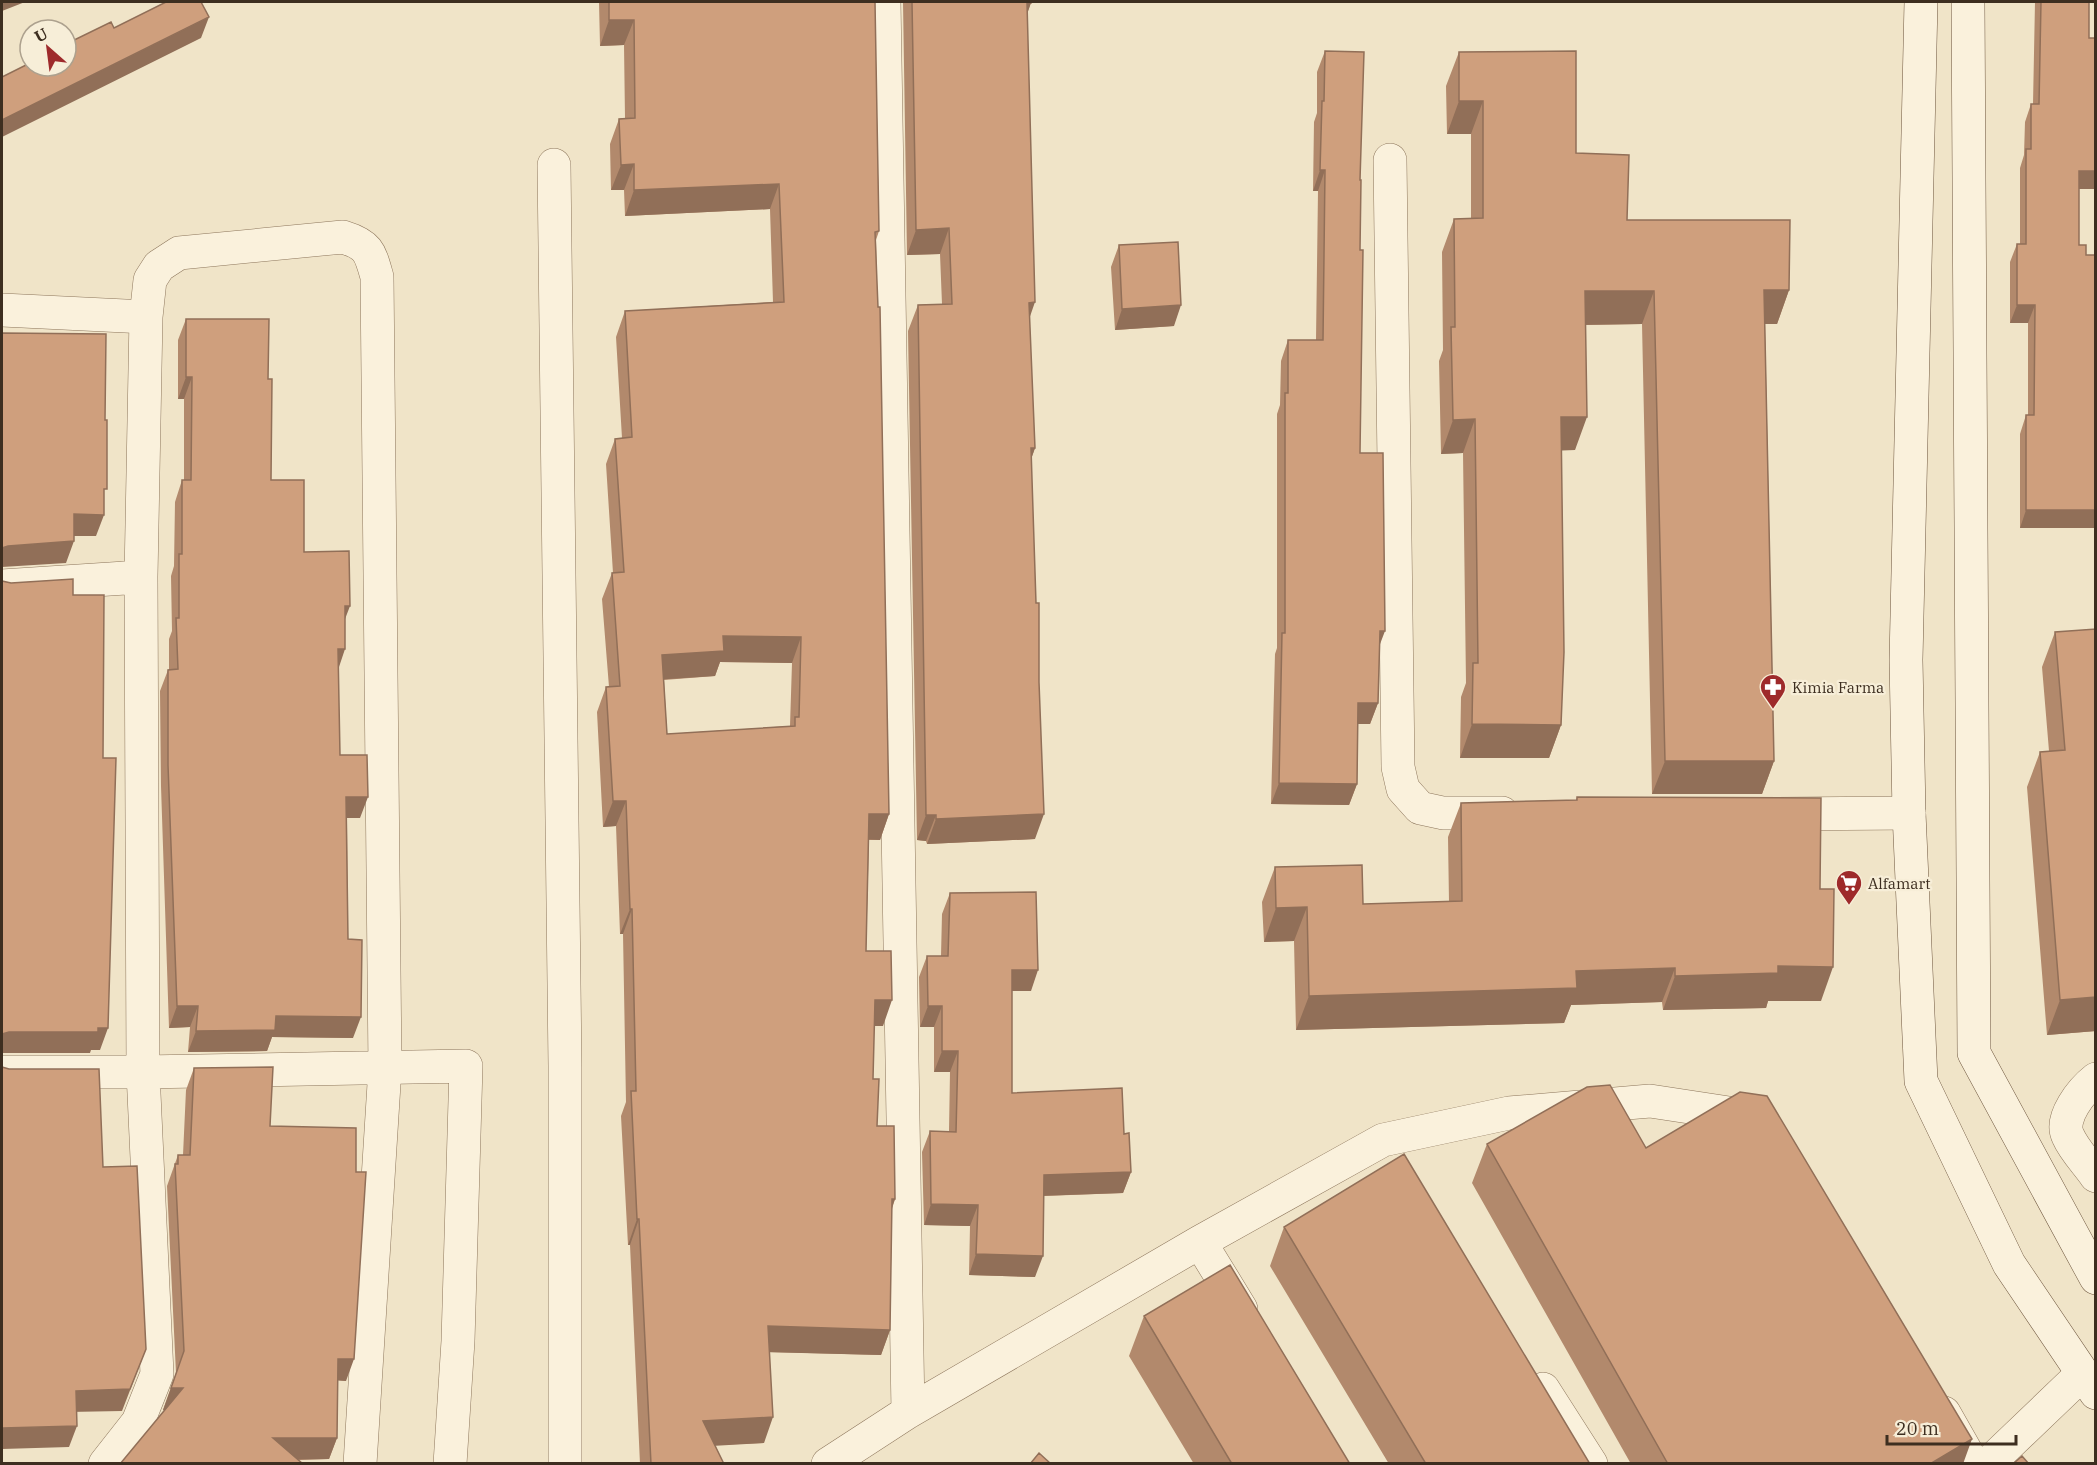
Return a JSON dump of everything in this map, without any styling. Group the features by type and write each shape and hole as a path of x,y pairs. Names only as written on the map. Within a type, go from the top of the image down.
{"street":[{"path":"884,2 909,1412"},
{"path":"1921,2 1906,648 1909,813 1921,1081 2009,1264 2088,1384 1988,1464"},
{"path":"1968,2 1974,1053 2096,1278"},
{"path":"1390,160 1398,767 1403,789 1420,807 1443,813 1536,812"},
{"path":"554,165 565,1066 565,1464"},
{"path":"105,1464 138,1422 157,1374 142,1072 141,577 146,317 150,280 159,266 179,253 343,237 361,242 370,252 377,277 385,1068 360,1464"},
{"path":"2,310 146,317"},
{"path":"2,586 141,577"},
{"path":"1747,813 1909,813"},
{"path":"2,1072 142,1072 466,1066 458,1341 450,1464"},
{"path":"2096,1079 2077,1097 2067,1121 2067,1135 2096,1176"},
{"path":"828,1464 909,1412 1200,1242 1383,1140 1509,1113 1650,1101 1769,1119 1778,1127"},
{"path":"1383,1140 1402,1169"},
{"path":"1200,1242 1256,1332"},
{"path":"1528,1365 1591,1464"},
{"path":"1932,1393 1972,1464"}],"building":[{"path":"166,2 201,2 209,17 2,120 2,77 18,69 18,78 78,78 78,38 111,22 114,28"},
{"path":"609,2 875,2 879,231 875,232 878,307 880,307 889,814 869,814 866,951 891,951 892,1000 875,1000 873,1079 879,1079 877,1126 894,1126 895,1199 892,1199 890,1330 768,1326 773,1417 703,1421 724,1464 651,1464 631,1091 636,1091 632,909 630,909 626,801 613,801 606,687 620,686 612,573 624,572 615,439 632,437 625,311 784,302 779,184 634,190 634,164 621,165 619,119 635,118 634,20 609,20","holes":["723,636 801,637 799,717 795,717 795,726 667,734 662,655 724,651"]},
{"path":"912,2 1031,2 1027,3 1035,302 1029,303 1035,448 1031,448 1036,603 1039,603 1039,682 1044,814 936,819 936,815 926,815 918,305 952,304 949,228 916,230"},
{"path":"2041,2 2089,2 2089,38 2096,38 2096,171 2079,171 2079,245 2086,245 2086,255 2096,255 2096,510 2026,510 2026,415 2034,415 2035,305 2017,305 2017,244 2026,244 2026,149 2031,149 2031,104 2039,104"},
{"path":"1325,51 1364,52 1360,180 1360,250 1363,250 1360,453 1383,453 1385,631 1380,631 1378,703 1358,703 1357,784 1279,783 1282,633 1285,633 1285,393 1288,393 1288,340 1323,340 1325,170 1320,170"},
{"path":"1576,51 1576,153 1629,155 1627,220 1790,220 1789,290 1764,290 1774,761 1665,761 1654,291 1585,291 1587,417 1561,417 1564,652 1561,725 1472,724 1473,663 1478,663 1475,419 1453,420 1451,327 1455,327 1454,219 1483,218 1483,101 1459,101 1459,52"},
{"path":"1178,242 1181,305 1122,309 1119,245"},
{"path":"186,319 269,319 268,379 272,379 271,480 304,480 304,552 349,551 350,606 345,606 345,649 338,649 340,755 367,755 368,797 346,797 348,939 362,940 361,1017 276,1016 275,1030 196,1031 198,1006 177,1006 168,765 168,670 178,669 176,618 179,618 179,554 182,554 182,480 191,480 192,377 186,377"},
{"path":"2,333 106,334 107,489 104,489 104,515 74,514 74,541 2,548"},
{"path":"73,579 73,595 104,595 103,758 116,758 108,1028 98,1028 98,1032 9,1032 2,1034 2,581 11,583"},
{"path":"2096,629 2096,997 2060,1000 2040,752 2065,750 2055,632"},
{"path":"1577,797 1821,798 1820,889 1834,889 1833,967 1778,966 1778,973 1675,976 1675,968 1576,971 1577,988 1309,996 1307,907 1276,908 1275,867 1362,865 1363,904 1462,901 1461,803 1577,800"},
{"path":"1036,892 1038,970 1012,970 1012,1093 1122,1088 1124,1134 1129,1133 1131,1172 1044,1175 1043,1256 976,1254 978,1205 931,1204 930,1131 956,1132 958,1051 942,1051 942,1006 928,1006 927,956 948,956 950,893"},
{"path":"2,1067 9,1069 99,1069 103,1167 137,1166 146,1349 130,1389 76,1391 77,1426 2,1428"},
{"path":"273,1067 270,1126 356,1128 356,1172 366,1172 354,1359 338,1359 337,1438 273,1438 303,1464 120,1464 183,1388 171,1388 184,1351 175,1164 178,1164 178,1155 190,1155 194,1068"},
{"path":"1610,1085 1646,1148 1740,1092 1767,1096 1972,1439 1930,1464 1668,1464 1487,1144 1587,1087"},
{"path":"1404,1154 1590,1464 1426,1464 1284,1227"},
{"path":"1230,1265 1350,1464 1232,1464 1144,1316"},
{"path":"1039,1453 1051,1464 1030,1464"},
{"path":"2022,1456 2029,1464 2013,1464"}],"place":[{"name":"Kimia Farma","path":"1773,710"},
{"name":"Alfamart","path":"1849,906"}]}
